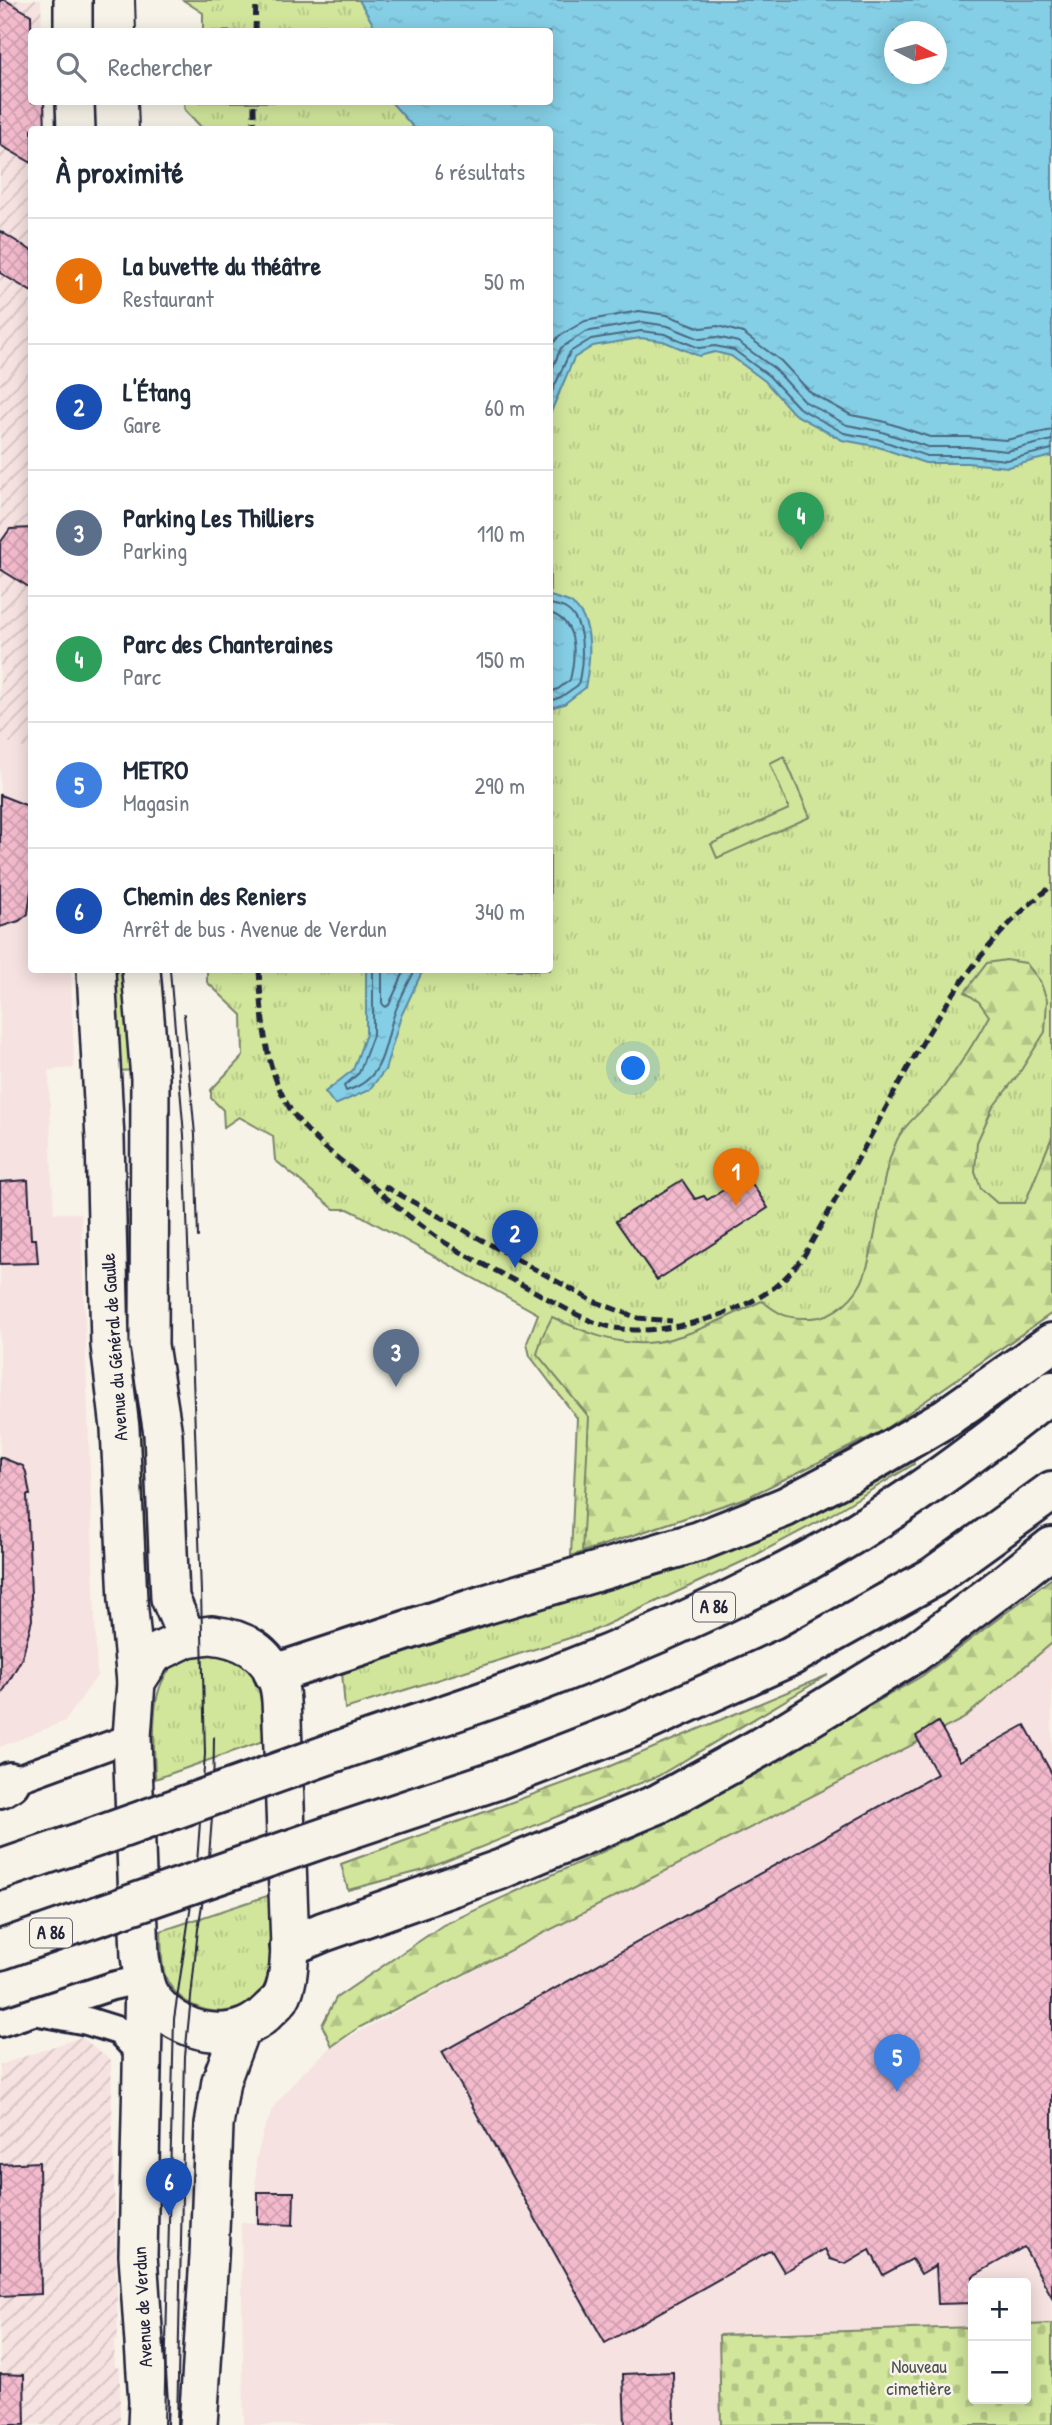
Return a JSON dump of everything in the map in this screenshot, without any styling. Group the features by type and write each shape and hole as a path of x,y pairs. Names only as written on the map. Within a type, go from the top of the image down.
{"highway":[{"path":"274,1674 487,1604 701,1541 785,1507 869,1463 947,1417 1052,1343"},
{"name":"A 86","path":"0,1870 552,1676 744,1594 811,1559 891,1511 971,1455 1052,1391"},
{"name":"A 86","path":"0,1950 494,1781 636,1726 790,1656 933,1577 1052,1491"},
{"path":"289,1947 499,1870 658,1804 761,1747 913,1654 1052,1546"}],"main road":[{"path":"73,0 73,28"},
{"path":"75,105 76,126"},
{"name":"Avenue du Général de Gaulle","path":"96,973 105,1139 110,1345 120,1428 128,1600 136,1682 132,1737 140,1955 144,1979"},
{"name":"Avenue du Général de Gaulle","path":"141,973 150,1077 149,1345 163,1434 170,1598 187,1638"},
{"path":"105,1139 150,1137"},
{"path":"136,1682 154,1654 187,1638 211,1635 228,1636 260,1653 274,1674 279,1685 282,1721 289,1947 288,1973 280,1999 259,2020 240,2030 220,2033 199,2030 174,2019 164,2012 150,1994 144,1979"},
{"name":"Avenue de Verdun","path":"144,1979 138,2255 148,2425"},
{"path":"198,2425 214,2125 220,2081 240,2030"}],"street":[{"path":"3,1785 132,1737"},
{"path":"0,2023 112,1986 144,1979"},
{"path":"37,2012 87,2021 119,2031 142,2055"}],"shaded area":[{"path":"0,0 41,0 42,28 28,28 28,105 44,105 45,126 28,126 28,750 0,739"},
{"path":"0,739 28,750 28,973 71,973 74,1068 49,1070 52,1180 54,1213 81,1213 97,1676 65,1721 0,1747"},
{"path":"1052,1643 1052,2324 1031,2325 1031,2278 968,2278 968,2327 720,2335 721,2425 244,2425 241,2222 255,2223 256,2161 263,2132 275,2105 299,2076 332,2046 570,1920 962,1719"},
{"path":"81,2037 111,2060 118,2340 114,2341 115,2367 120,2368 120,2425 0,2425 0,2065"}],"green space":[{"path":"183,0 1052,0 1052,1313 882,1431 748,1497 571,1556 577,1418 530,1356 527,1343 538,1314 356,1213 348,1209 334,1209 275,1160 273,1136 239,1117 224,1127 223,1110 211,1098 211,1090 243,1056 242,1015 207,982 207,973 553,973 553,126 200,126 185,110 184,105 553,105 553,28 203,28 203,13"},
{"path":"784,756 810,817 717,858 711,844 789,809 770,763"},
{"path":"1006,960 1026,963 1040,981 1047,1000 1045,1032 1018,1075 993,1107 977,1142 975,1172 981,1189 997,1203 1025,1203 1052,1137 1052,1313 882,1431 748,1497 582,1552 589,1417 537,1354 552,1317 610,1339 646,1343 690,1333 762,1301 784,1315 803,1318 820,1317 844,1304 857,1290 865,1274 874,1241 886,1172 897,1140 911,1121 940,1092 989,1016 979,1002 965,992 987,963"},
{"path":"109,973 133,973 140,1070 115,1071"},
{"path":"134,1211 155,1585 142,1586 122,1323 119,1212"},
{"path":"910,1454 914,1464 822,1520 746,1560 595,1630 345,1709 342,1672 586,1590"},
{"path":"1052,1578 1052,1643 963,1719 358,2028 332,2046 322,2025 336,1998 443,1925 667,1822 922,1676"},
{"path":"203,1653 238,1662 255,1680 262,1707 263,1741 155,1779 155,1714 162,1682 170,1669 182,1659"},
{"path":"828,1675 658,1776 424,1870 348,1890 341,1864 603,1769"},
{"path":"270,1895 272,1960 270,1975 262,1990 251,2001 223,2011 193,2006 180,1997 169,1984 164,1972 161,1931"},
{"name":"Nouveau cimetière","path":"1052,2324 1052,2425 721,2425 719,2335 968,2327 968,2404 1031,2404 1031,2325"}],"water":[{"path":"359,0 1052,0 1052,456 1008,467 925,463 875,446 842,440 794,414 765,381 731,356 715,352 699,356 663,341 640,338 593,346 574,358 553,407 553,126 412,126 394,105 553,105 553,28 375,28"},
{"path":"553,597 571,603 579,611 588,631 589,655 585,688 564,704 553,707"},
{"path":"366,973 422,973 401,1016 385,1070 369,1090 335,1105 325,1092 353,1070 366,1034"}],"building":[{"path":"0,0 5,0 31,15 31,28 28,28 28,105 44,105 45,126 28,126 28,161 0,145"},
{"path":"0,231 28,248 28,290 0,273"},
{"path":"28,528 28,586 0,569 0,543 10,529"},
{"path":"0,795 28,806 28,914 19,921 0,927"},
{"path":"747,1176 768,1208 657,1280 616,1221 682,1180 695,1199 704,1196 707,1200"},
{"path":"28,1180 31,1239 36,1239 38,1263 0,1264 0,1182"},
{"path":"0,1457 23,1466 26,1472 30,1495 27,1495 32,1620 22,1658 0,1697"},
{"path":"938,1722 960,1761 1025,1725 1052,1774 1052,2297 1024,2247 973,2278 968,2278 968,2303 938,2304 936,2265 921,2274 912,2259 883,2275 870,2250 846,2264 830,2259 825,2249 784,2272 771,2250 605,2343 442,2052 937,1774 916,1736"},
{"path":"39,2162 41,2294 0,2296 0,2164"},
{"path":"258,2192 294,2192 293,2225 258,2223"},
{"path":"673,2372 674,2425 625,2425 623,2374"},
{"path":"0,2374 24,2375 25,2425 0,2425"}],"tram line":[{"path":"135,0 136,28"},
{"path":"138,105 139,126"},
{"path":"164,2425 174,2019 197,1863 205,1754 184,1135 170,973"},
{"path":"184,1014 195,1135 198,1237"},
{"path":"177,2425 185,2056 198,1929 208,1869 214,1737"}],"railway":[{"path":"255,28 256,0"},
{"path":"254,105 254,126"},
{"path":"259,973 264,1033 276,1079 288,1106 323,1146 430,1232 474,1259 597,1323 622,1329 660,1329 703,1320 744,1305 777,1285 792,1270 805,1254 916,1054 954,992 999,935 1024,909 1052,886"},
{"path":"384,1186 591,1300 638,1318 672,1321"}],"place":[{"name":"Parc des Chanteraines","path":"801,550"},
{"name":"La buvette du théâtre","path":"736,1206"},
{"name":"L'Étang","path":"515,1268"},
{"name":"Parking Les Thilliers","path":"396,1387"},
{"name":"METRO","path":"897,2092"},
{"name":"Chemin des Reniers","path":"169,2216"}]}
